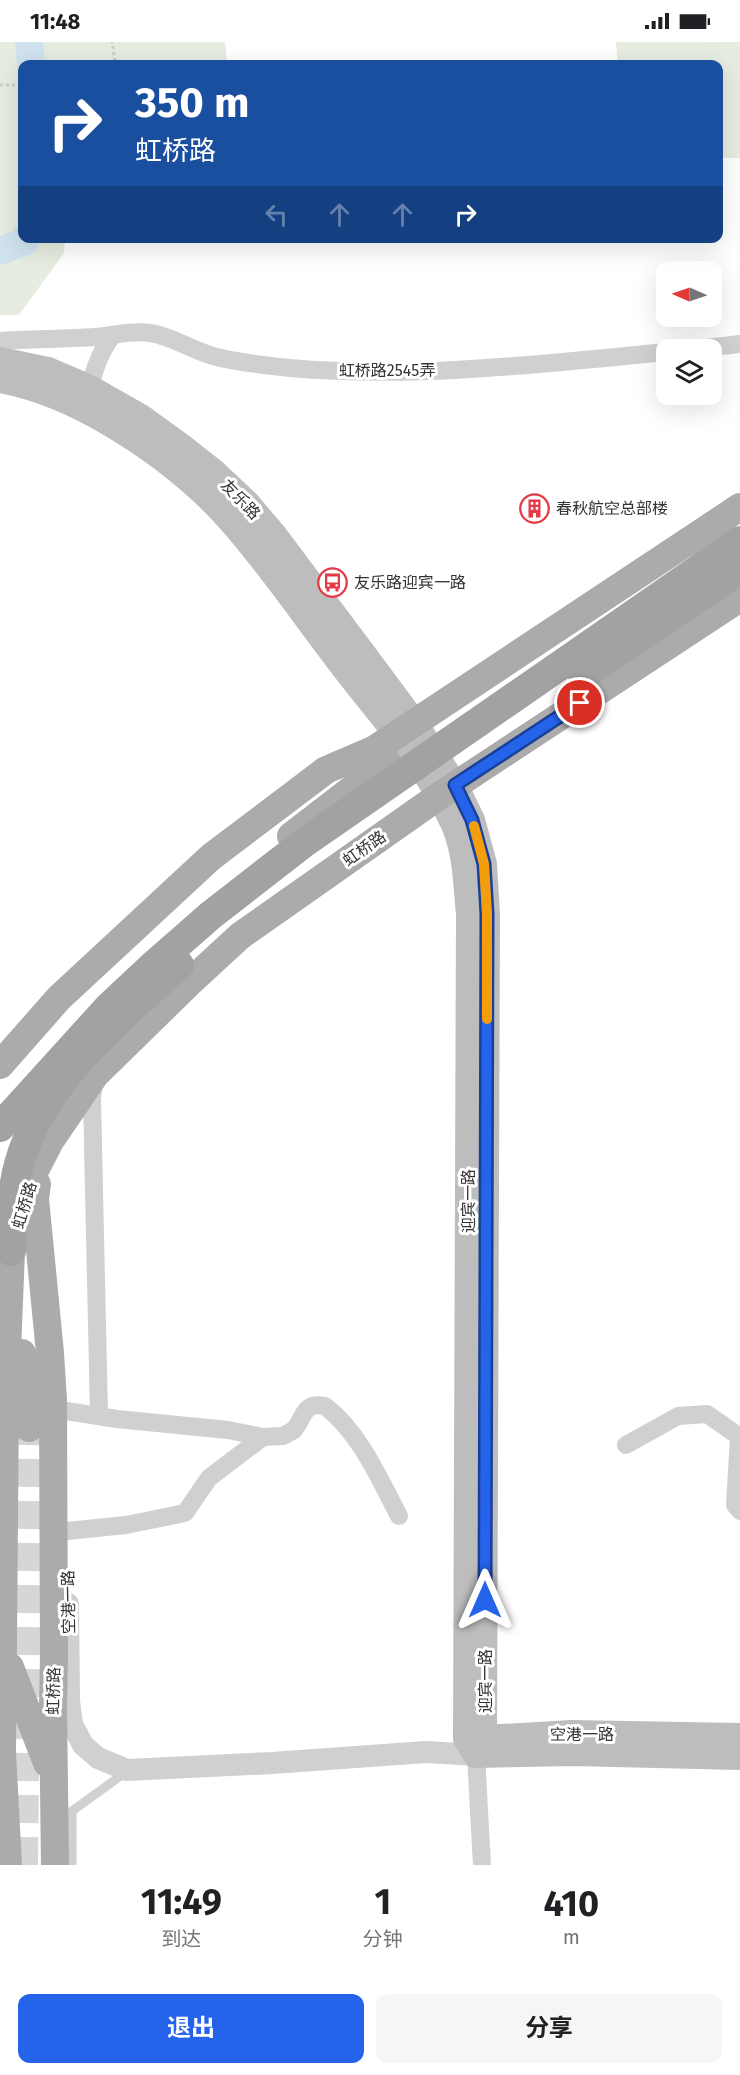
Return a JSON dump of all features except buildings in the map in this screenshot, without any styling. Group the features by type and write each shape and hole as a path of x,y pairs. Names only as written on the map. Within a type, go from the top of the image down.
{"highway":[{"path":"0,1126 108,1008 154,964 211,915 296,849 719,584 740,541"},
{"path":"17,1247 14,1194 18,1166 26,1144 40,1114 68,1074 116,1022 224,924 297,869 740,569"},
{"path":"46,1149 65,1101 86,1065 116,1022"},
{"path":"0,1143 62,1057"}],"main road":[{"name":"友乐路","path":"0,360 48,370 88,398 129,435 200,489 229,518 267,565 346,672 393,742"},
{"name":"友乐路","path":"0,380 88,398"},
{"path":"0,1088 73,1009 184,901 236,857 393,742 740,507"},
{"name":"虹桥路","path":"8,1865 1,1759 5,1411 10,1292 20,1209 29,1182 46,1149 95,1075 240,936 447,791 719,584"},
{"path":"0,1065 59,998 211,857 327,770 393,742"},
{"path":"0,1114 128,972 196,910 393,742"},
{"name":"迎宾一路","path":"393,742 447,791 472,820 484,864 487,914 475,1744"},
{"path":"17,1247 29,1428"},
{"name":"虹桥路","path":"17,1247 50,1353 53,1400 55,1865"},
{"path":"4,1653 54,1779"},
{"name":"空港一路","path":"475,1744 572,1733 740,1736"},
{"name":"空港一路","path":"475,1744 573,1753 740,1757"}],"street":[{"name":"虹桥路2545弄","path":"0,341 153,333 213,356 238,362 290,368 364,372 436,371 656,353"},
{"path":"88,398 103,348 113,335"},
{"path":"722,346 740,344"},
{"path":"95,1075 92,1098 99,1416"},
{"name":"空港一路","path":"17,1247 56,1308 66,1373 69,1701 72,1724 83,1744 98,1758 127,1770 426,1752 475,1744"},
{"path":"66,1411 228,1430 263,1437 283,1436 294,1430 307,1408 312,1405 325,1406 351,1432 374,1468 399,1516"},
{"path":"626,1445 678,1416 707,1414 740,1437 735,1505 740,1511"},
{"path":"67,1531 126,1525 185,1513 209,1478 263,1437"},
{"name":"迎宾一路","path":"475,1744 482,1865"}],"lane":[{"path":"72,1865 72,1811 127,1770"}],"path":[{"path":"112,42 115,60"},
{"path":"0,85 18,85"}],"shaded area":[{"path":"0,42 225,42 227,60 18,60 18,243 65,243 64,253 19,315 0,315"},
{"path":"616,42 740,42 740,158 723,158 723,60 618,60"}],"waterway":[{"path":"29,42 31,60"},
{"path":"0,251 21,243"}],"tunnel":[{"path":"24,1865 29,1428"}],"slow traffic":[{"path":"474,826 484,864 487,914 487,1019"}],"place":[{"name":"春秋航空总部楼","path":"535,508"},
{"name":"友乐路迎宾一路","path":"333,582"}],"route":[{"path":"485,1600 487,914 484,864 472,820 455,785 580,703"}]}
